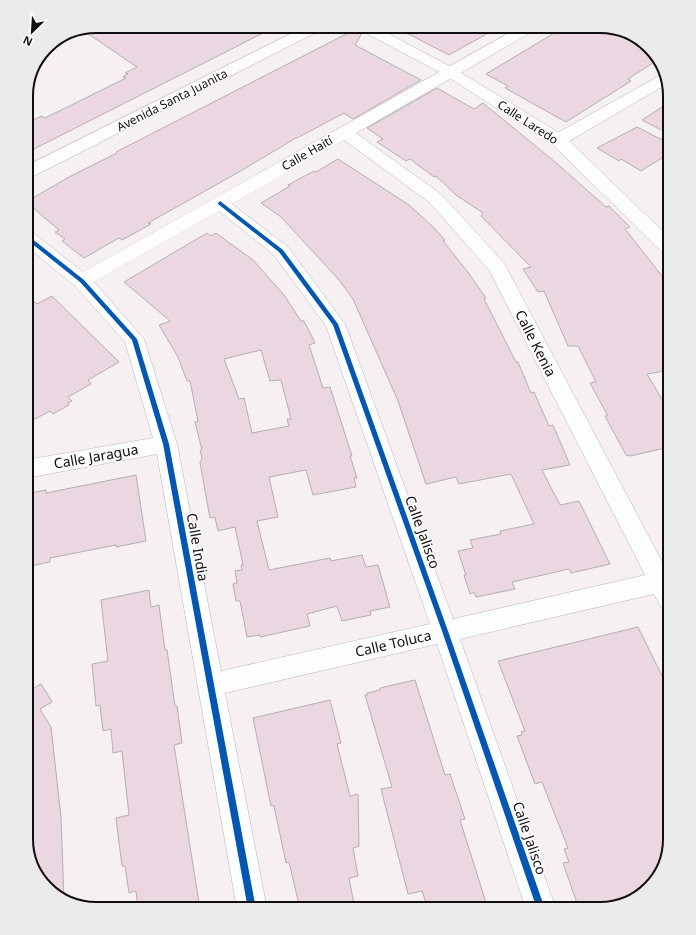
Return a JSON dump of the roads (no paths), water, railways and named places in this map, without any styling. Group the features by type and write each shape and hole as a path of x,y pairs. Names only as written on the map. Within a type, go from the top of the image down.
{"street":[{"name":"Avenida Santa Juanita","path":"33,169 304,33"},
{"name":"Calle Laredo","path":"376,33 450,72 558,140 663,242"},
{"name":"Calle Haití","path":"82,282 520,33"},
{"path":"558,140 661,81"},
{"name":"Calle Kenia","path":"344,132 435,198 497,267 663,580"},
{"name":"Calle Jalisco","path":"220,203 281,251 335,324 445,631 539,902"},
{"name":"Calle India","path":"33,242 82,282 134,339 166,444 251,902"},
{"name":"Calle Jaragua","path":"33,468 166,444"},
{"name":"Calle Toluca","path":"211,685 445,631 663,589"}]}
